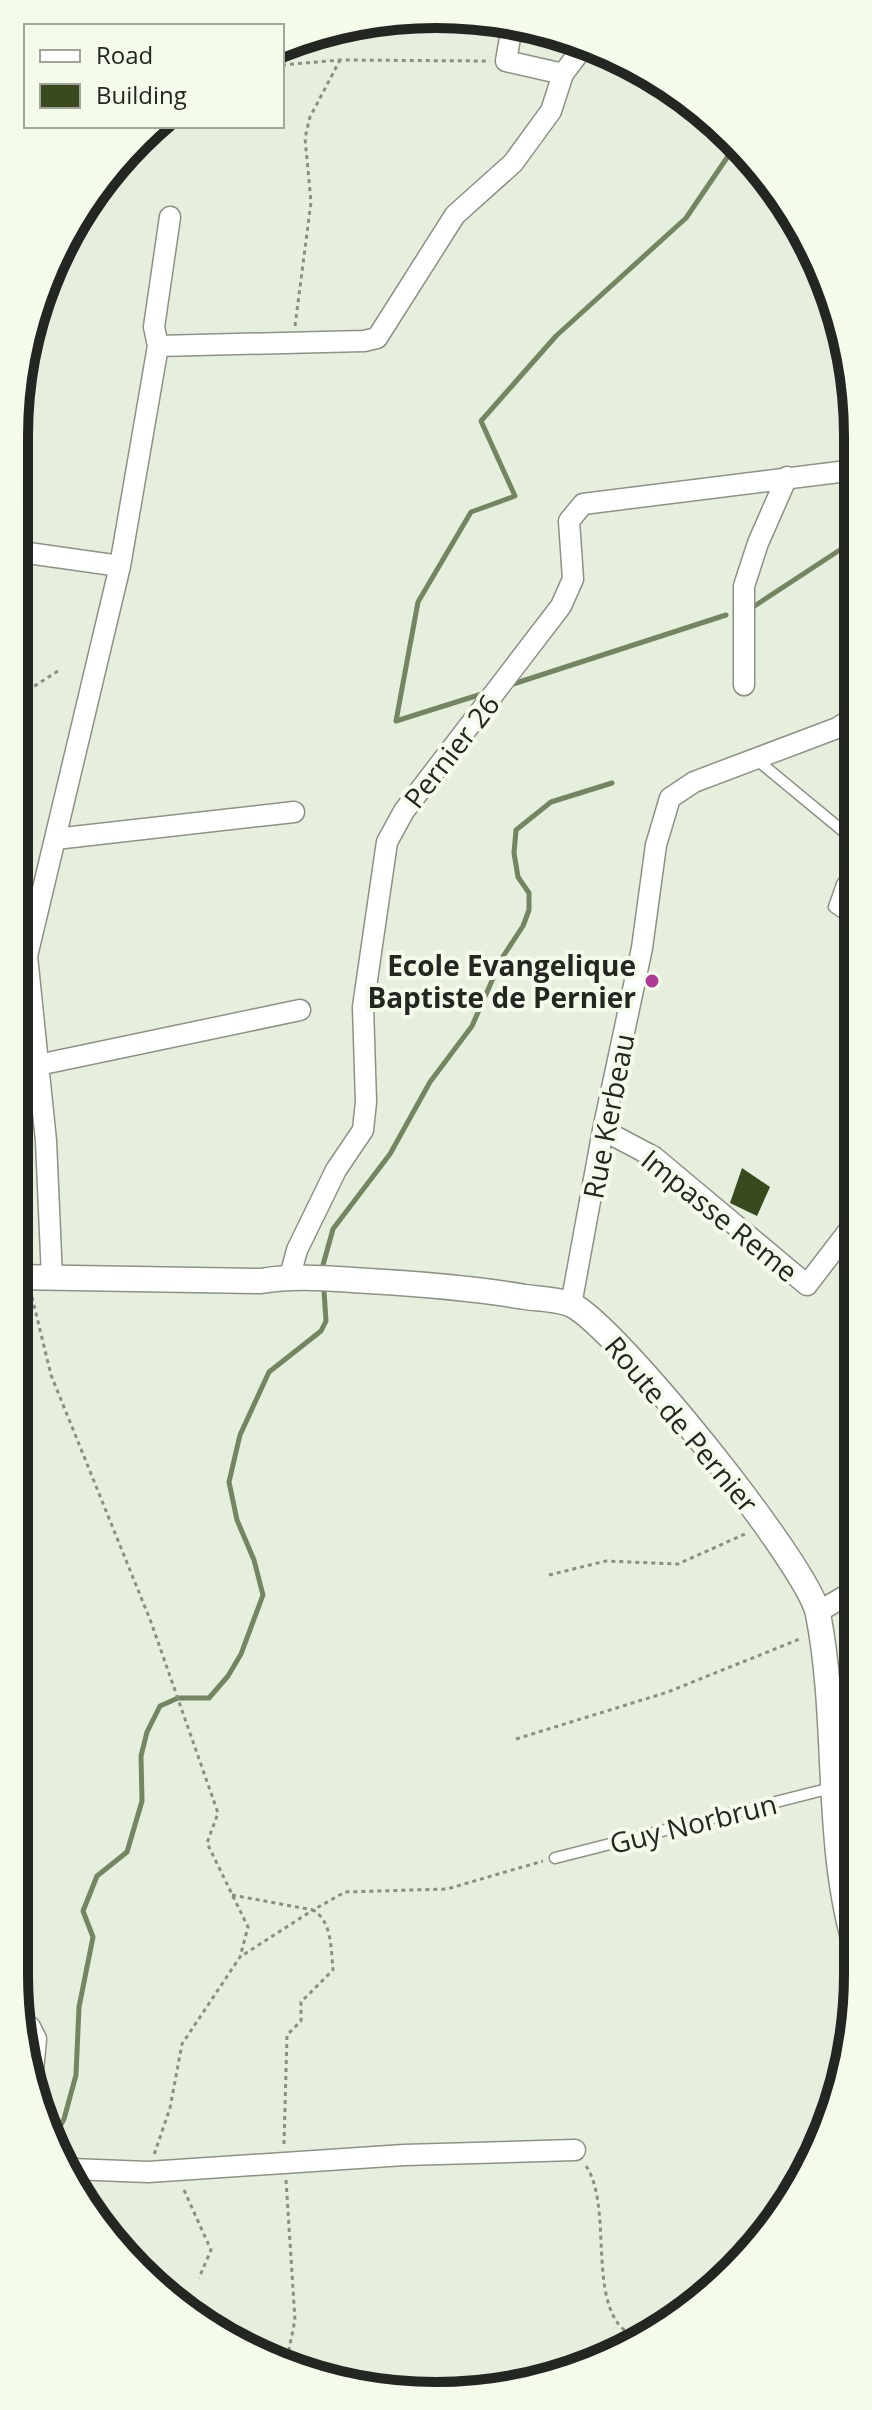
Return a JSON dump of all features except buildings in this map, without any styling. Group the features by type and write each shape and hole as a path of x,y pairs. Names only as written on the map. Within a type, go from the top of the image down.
{"street":[{"path":"510,35 506,61 563,74"},
{"path":"158,346 364,341 377,338 455,215 513,163 551,111 563,74 578,54"},
{"path":"28,952 120,566 158,346 154,327 170,217"},
{"name":"Pernier 26","path":"290,1276 297,1250 336,1170 363,1130 366,1102 363,1007 387,842 404,811 561,606 573,579 569,521 583,504 844,471"},
{"path":"744,685 744,586 758,543 787,477"},
{"path":"28,553 120,566"},
{"name":"Rue Kerbeau","path":"571,1305 603,1130 642,948 656,845 670,798 694,782 844,724"},
{"path":"55,839 294,812"},
{"path":"28,966 38,1065 31,1278 261,1281 290,1276 436,1285 571,1305"},
{"path":"38,1065 300,1010"},
{"name":"Impasse Reme","path":"603,1130 654,1157 807,1285 844,1237"},
{"name":"Route de Pernier","path":"571,1305 618,1344 766,1525 804,1578 819,1621 828,1699 831,1788 844,1869"},
{"path":"819,1621 844,1600"},
{"path":"828,1699 844,1692"},
{"path":"78,2169 148,2172 404,2155 575,2150"}],"lane":[{"path":"757,760 844,832"},
{"path":"844,881 834,907 844,914"},
{"name":"Guy Norbrun","path":"555,1858 831,1788"}],"path":[{"path":"284,65 340,60 506,61"},
{"path":"293,342 304,276 304,238 311,202 305,138 310,117 340,60"},
{"path":"28,690 58,671"},
{"path":"31,1278 51,1375 151,1622 218,1813 207,1843 248,1927 240,1957 182,2044 170,2108 148,2172"},
{"path":"549,1575 606,1561 678,1564 766,1525"},
{"path":"516,1739 668,1692 819,1621"},
{"path":"240,1957 345,1892 447,1889 555,1858"},
{"path":"232,1895 313,1910 322,1915 327,1925 333,1970 301,2002 301,2021 287,2035 282,2121 295,2320 288,2354"},
{"path":"575,2150 590,2173 607,2290 617,2322 628,2333"},
{"path":"181,2170 187,2201 204,2229 211,2250 199,2278"}],"waterway":[{"path":"485,693 396,721 418,602 471,512 515,496 481,421 556,336 686,218 730,154"},
{"path":"750,609 844,547"},
{"path":"510,685 726,615"},
{"path":"323,1265 333,1229 390,1154 430,1082 472,1026 502,958 523,926 529,910 529,893 518,877 514,853 516,830 551,802 612,783"},
{"path":"59,2129 76,2075 79,2007 93,1937 83,1911 97,1876 127,1852 142,1801 141,1756 147,1732 160,1706 178,1698 209,1698 228,1676 241,1654 263,1595 254,1560 237,1520 229,1482 240,1435 269,1372 321,1331 326,1321 324,1291"}],"place":[{"name":"Ecole Evangelique Baptiste de Pernier","path":"652,981"}]}
